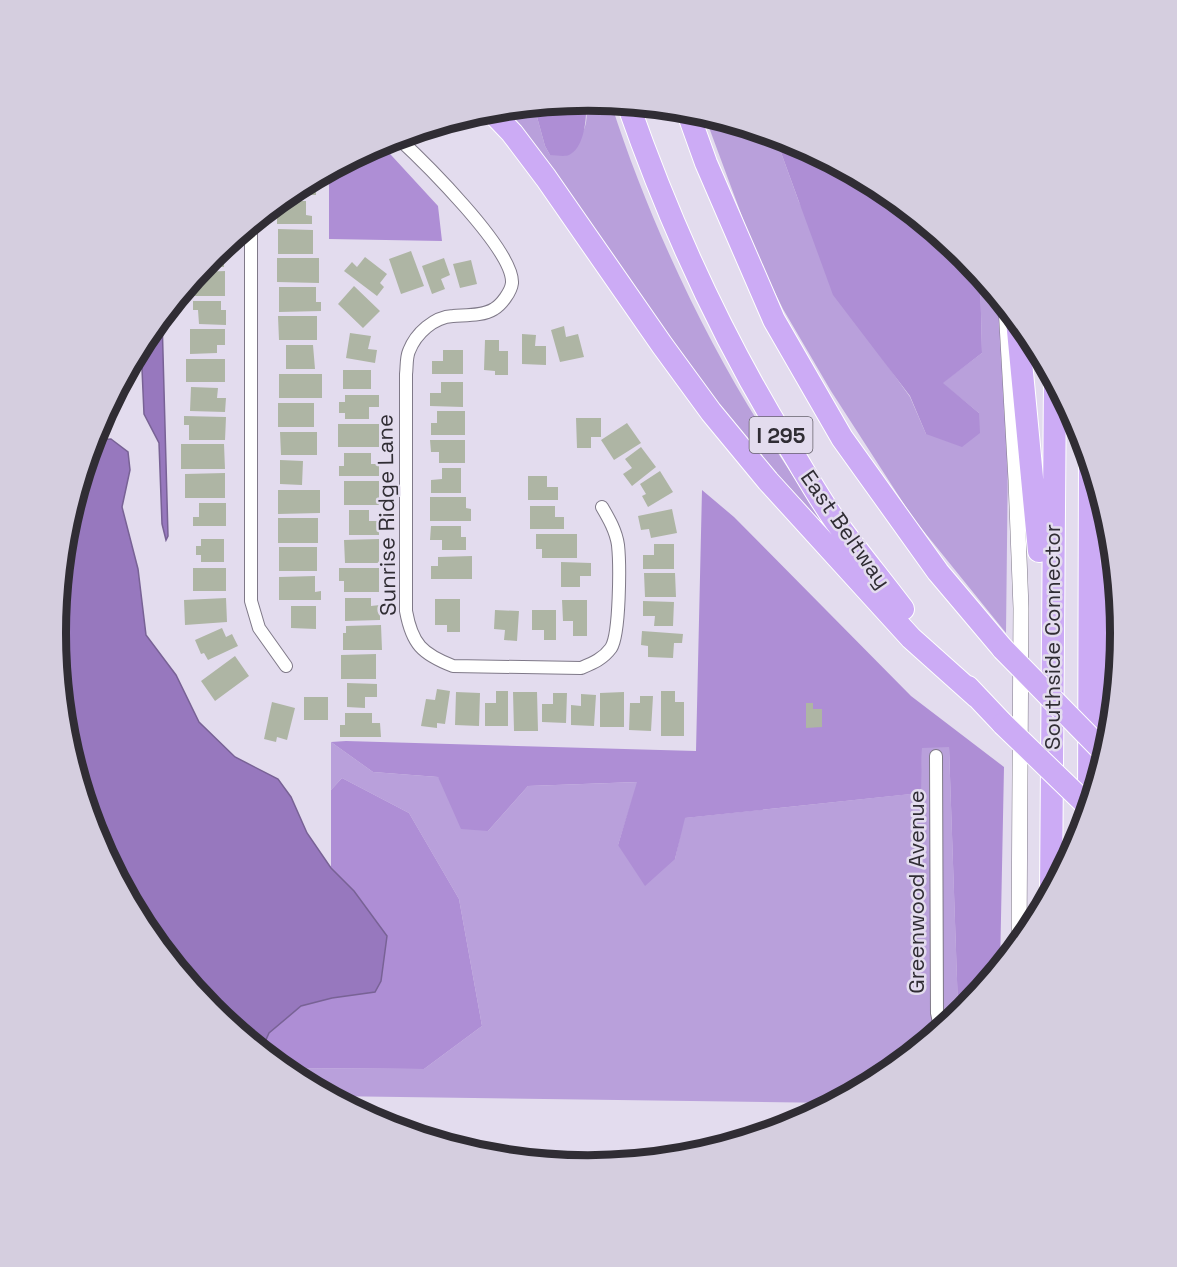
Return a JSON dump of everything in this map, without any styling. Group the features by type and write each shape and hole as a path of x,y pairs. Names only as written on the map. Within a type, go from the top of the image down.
{"highway":[{"name":"East Beltway","path":"631,113 650,167 704,291 763,405 836,521 916,626 977,697 1083,802"},
{"path":"502,118 711,412 768,481 911,639 977,697"},
{"path":"499,119 512,132"},
{"name":"I 295","path":"691,121 706,163 774,320 842,438 938,572 1003,649 1098,746"},
{"path":"1019,337 1041,569 1052,614"},
{"name":"Southside Connector","path":"1051,876 1054,396"},
{"name":"Southside Connector","path":"1090,488 1090,779"},
{"path":"1097,750 1110,594"}],"street":[{"name":"Sunrise Ridge Lane","path":"406,145 465,206 504,256 512,283 505,297 494,310 450,316 430,324 418,335 408,353 406,374 406,610 410,631 421,649 433,659 453,666 580,668 599,661 612,647 618,626 618,545 613,527 602,507"},
{"path":"251,235 251,600 259,628 286,666"},
{"path":"1007,320 1021,608 1019,929"},
{"name":"Greenwood Avenue","path":"936,756 939,1021"}],"shaded area":[{"path":"586,111 582,139 574,151 569,155 550,155 545,146 536,114"},
{"path":"587,111 614,112 657,227 695,310 760,425 840,547 744,444 602,251 511,117 536,114 545,146 550,155 580,136 584,130"},
{"path":"708,125 779,148 799,202 877,351 910,397 926,434 979,413 942,383 982,353 980,288 1001,312 1008,455 1006,633 913,518 831,391 783,309 756,254"},
{"path":"779,148 820,165 879,199 933,241 980,288 982,353 943,383 979,413 980,433 962,447 926,434 910,396 833,295"},
{"path":"388,152 438,206 442,241 329,239 329,180"},
{"path":"162,331 168,536 166,540 162,524 159,443 144,414 142,363"},
{"path":"104,439 111,439 128,452 130,470 122,507 138,569 146,635 176,675 199,722 235,757 278,779 291,797 307,833 331,868 354,891 387,936 381,981 375,992 332,998 301,1006 269,1033 264,1043 219,1003 174,952 154,924 120,865 94,801 84,769 70,702 66,634 67,599 76,532 84,498"},
{"path":"702,490 734,517 911,696 1004,767 1000,955 958,1003 949,747 922,748 921,793 685,818 675,859 645,886 618,845 637,782 528,786 488,831 461,829 438,777 373,772 331,742 696,751"},
{"path":"331,742 373,772 438,777 488,831 528,786 638,782 618,845 675,859 684,818 920,793 922,747 949,747 958,1003 907,1048 879,1068 818,1103 346,1096 298,1068 424,1069 482,1026 459,899 409,813 342,778 331,790"},
{"path":"342,778 409,813 459,899 482,1026 424,1069 298,1068 264,1043 269,1033 301,1006 332,998 375,992 381,981 387,936 354,891 331,868 331,790"}],"building":[{"path":"316,188 316,195 304,195"},
{"path":"295,201 306,201 306,215 312,216 312,224 277,224 277,214"},
{"path":"278,229 313,230 313,254 278,254"},
{"path":"411,251 424,286 401,294 389,259"},
{"path":"365,257 387,274 380,283 384,287 377,296 344,271 352,262 357,267"},
{"path":"277,258 319,258 319,283 277,282"},
{"path":"444,258 450,275 441,279 445,289 432,294 422,266"},
{"path":"224,259 224,267 216,267"},
{"path":"471,260 477,284 460,288 453,264"},
{"path":"212,271 225,271 225,296 190,296 196,289"},
{"path":"354,286 380,311 363,328 338,304"},
{"path":"279,287 316,287 316,302 321,302 321,311 279,312"},
{"path":"193,301 221,301 221,310 226,310 226,325 199,324 198,310 193,310"},
{"path":"278,316 317,316 317,340 279,340"},
{"path":"564,326 566,337 578,334 584,357 560,362 551,330"},
{"path":"190,329 225,329 225,345 217,345 217,353 190,354"},
{"path":"350,333 371,336 368,349 377,350 375,363 346,358"},
{"path":"522,334 536,335 535,346 546,346 546,365 522,364"},
{"path":"485,340 499,340 499,351 508,351 508,375 495,375 495,371 484,370"},
{"path":"286,345 313,345 315,369 286,369"},
{"path":"443,350 463,350 463,374 432,374 432,361 443,361"},
{"path":"186,359 225,359 225,382 186,382"},
{"path":"343,370 371,370 371,389 343,389"},
{"path":"279,374 322,374 322,398 279,398"},
{"path":"441,382 463,382 463,407 430,406 430,393 441,393"},
{"path":"191,387 218,388 217,398 226,398 225,412 190,411"},
{"path":"345,395 379,395 379,407 369,407 369,419 345,419 345,413 339,413 339,402 345,402"},
{"path":"278,403 314,403 314,427 278,427"},
{"path":"437,411 465,411 465,435 431,435 431,423 437,423"},
{"path":"184,416 226,417 225,440 189,440 189,425 184,425"},
{"path":"576,418 601,418 601,437 591,437 591,448 577,448"},
{"path":"627,423 641,443 614,460 601,440"},
{"path":"338,424 379,424 379,447 338,447"},
{"path":"280,432 317,432 317,455 281,455"},
{"path":"430,440 465,440 465,463 439,463 439,452 431,452"},
{"path":"181,444 224,444 225,469 181,469"},
{"path":"641,447 656,467 632,486 623,474 632,468 625,459"},
{"path":"344,453 371,453 371,464 379,464 379,476 339,476 339,466 344,466"},
{"path":"280,460 303,461 302,485 280,484"},
{"path":"442,468 461,468 461,493 431,493 431,480 442,479"},
{"path":"660,471 673,492 648,507 642,496 646,494 640,484"},
{"path":"225,473 225,498 185,498 185,474"},
{"path":"528,476 547,476 547,487 558,487 558,500 528,500"},
{"path":"344,481 379,481 379,505 344,505"},
{"path":"278,490 320,490 320,513 278,514"},
{"path":"430,497 466,497 466,508 471,509 471,521 430,521"},
{"path":"199,503 226,503 226,526 193,526 193,517 199,517"},
{"path":"530,506 555,506 555,517 564,517 564,529 530,529"},
{"path":"672,509 677,533 651,538 649,529 641,530 638,516"},
{"path":"349,510 369,510 369,521 379,521 379,535 349,535"},
{"path":"278,518 318,518 318,543 278,543"},
{"path":"431,526 461,526 461,537 466,537 466,550 442,550 442,540 430,540"},
{"path":"536,534 577,534 577,558 542,558 542,549 536,549"},
{"path":"201,539 224,539 224,562 201,562 201,555 196,555 196,546 201,546"},
{"path":"379,539 379,563 345,563 344,540"},
{"path":"654,544 674,544 674,569 643,569 643,555 654,555"},
{"path":"279,547 317,547 317,571 279,571"},
{"path":"472,556 472,579 431,579 431,566 438,566 438,557"},
{"path":"561,562 591,563 591,576 580,576 580,587 561,587"},
{"path":"193,568 226,568 226,591 193,591"},
{"path":"339,568 379,568 379,592 344,592 344,581 339,581"},
{"path":"644,573 675,573 676,597 645,597"},
{"path":"315,576 315,592 321,591 321,600 279,600 279,577"},
{"path":"226,598 227,622 185,625 184,600"},
{"path":"345,598 371,598 371,606 380,605 380,620 345,621"},
{"path":"435,599 460,599 460,632 447,632 447,625 435,625"},
{"path":"562,600 587,600 587,636 573,636 573,621 563,621"},
{"path":"643,601 674,602 673,626 654,626 655,616 643,616"},
{"path":"291,606 316,606 316,629 291,628"},
{"path":"495,610 519,611 517,641 504,640 505,630 494,629"},
{"path":"532,610 556,610 556,640 544,640 544,630 532,630"},
{"path":"381,625 382,650 343,650 343,633 346,633 346,626"},
{"path":"222,628 226,637 232,634 238,646 208,660 204,653 201,654 195,640"},
{"path":"642,631 683,634 682,643 674,643 673,658 648,657 648,646 641,645"},
{"path":"376,654 376,679 341,679 341,655"},
{"path":"235,656 249,676 215,701 201,681"},
{"path":"347,683 377,684 377,697 365,697 365,708 347,707"},
{"path":"437,689 450,691 445,724 437,723 437,728 421,726 426,699 435,700"},
{"path":"496,691 508,691 508,726 485,726 485,703 496,703"},
{"path":"661,691 675,691 675,702 684,702 684,736 661,736"},
{"path":"456,692 480,693 479,726 455,725"},
{"path":"513,692 537,692 538,731 514,731"},
{"path":"624,692 624,727 600,727 600,693"},
{"path":"553,693 567,693 566,723 542,722 542,704 553,704"},
{"path":"581,694 596,695 594,726 571,725 571,705 581,706"},
{"path":"640,696 653,696 651,731 629,730 630,703 640,703"},
{"path":"304,697 328,697 328,720 304,720"},
{"path":"272,702 295,708 287,740 277,737 276,742 264,739"},
{"path":"806,703 813,703 813,709 822,709 822,727 806,728"},
{"path":"345,713 372,713 372,723 380,723 381,737 340,737 340,725 345,725"}]}
